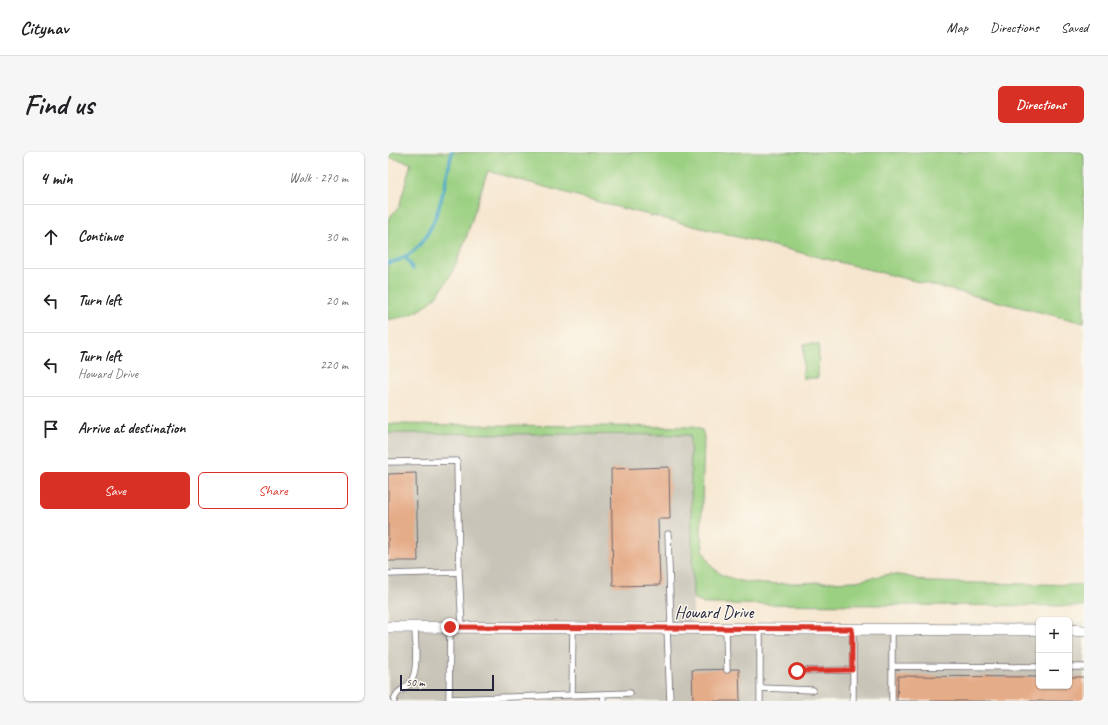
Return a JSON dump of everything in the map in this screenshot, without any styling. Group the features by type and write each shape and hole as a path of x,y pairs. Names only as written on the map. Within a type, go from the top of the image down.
{"street":[{"name":"Howard Drive","path":"388,627 1036,630"},
{"path":"1072,630 1084,630"}],"lane":[{"path":"388,462 457,461 459,572 462,627"},
{"path":"668,534 670,701"},
{"path":"388,574 459,572"},
{"path":"394,701 398,692 410,683 415,668 415,627"},
{"path":"450,627 449,698 630,693"},
{"path":"572,694 573,628"},
{"path":"726,629 727,670"},
{"path":"760,629 760,701"},
{"path":"852,629 853,701"},
{"path":"892,630 892,701"},
{"path":"892,666 1036,667"},
{"path":"1072,667 1084,667"},
{"path":"797,671 852,670"},
{"path":"760,688 814,690"},
{"path":"603,694 603,701"}],"shaded area":[{"path":"388,433 690,435 693,616 689,629 1036,622 1036,689 1072,689 1072,622 1084,622 1084,701 388,701"}],"green space":[{"path":"388,152 1084,152 1084,323 613,206 488,171 460,253 440,292 426,306 409,315 388,320 388,219 399,207 411,163 388,157"},
{"path":"804,344 819,344 818,378 803,378"},
{"path":"388,424 693,427 702,430 704,437 701,537 704,552 711,566 722,575 740,581 763,584 856,581 890,574 906,576 928,582 1084,585 1084,606 704,604 693,598 690,435 388,433"}],"building":[{"path":"669,467 670,519 658,519 660,585 613,586 611,469"},
{"path":"416,473 418,561 388,561 388,474"},
{"path":"739,669 740,701 693,701 692,670"},
{"path":"898,676 1036,677 1036,689 1072,689 1072,677 1084,677 1084,701 897,701"}],"waterway":[{"path":"388,263 404,257 417,248 427,234 435,219 452,152"},
{"path":"405,256 413,269"}],"route":[{"path":"450,627 852,629 852,670 797,671"}]}
